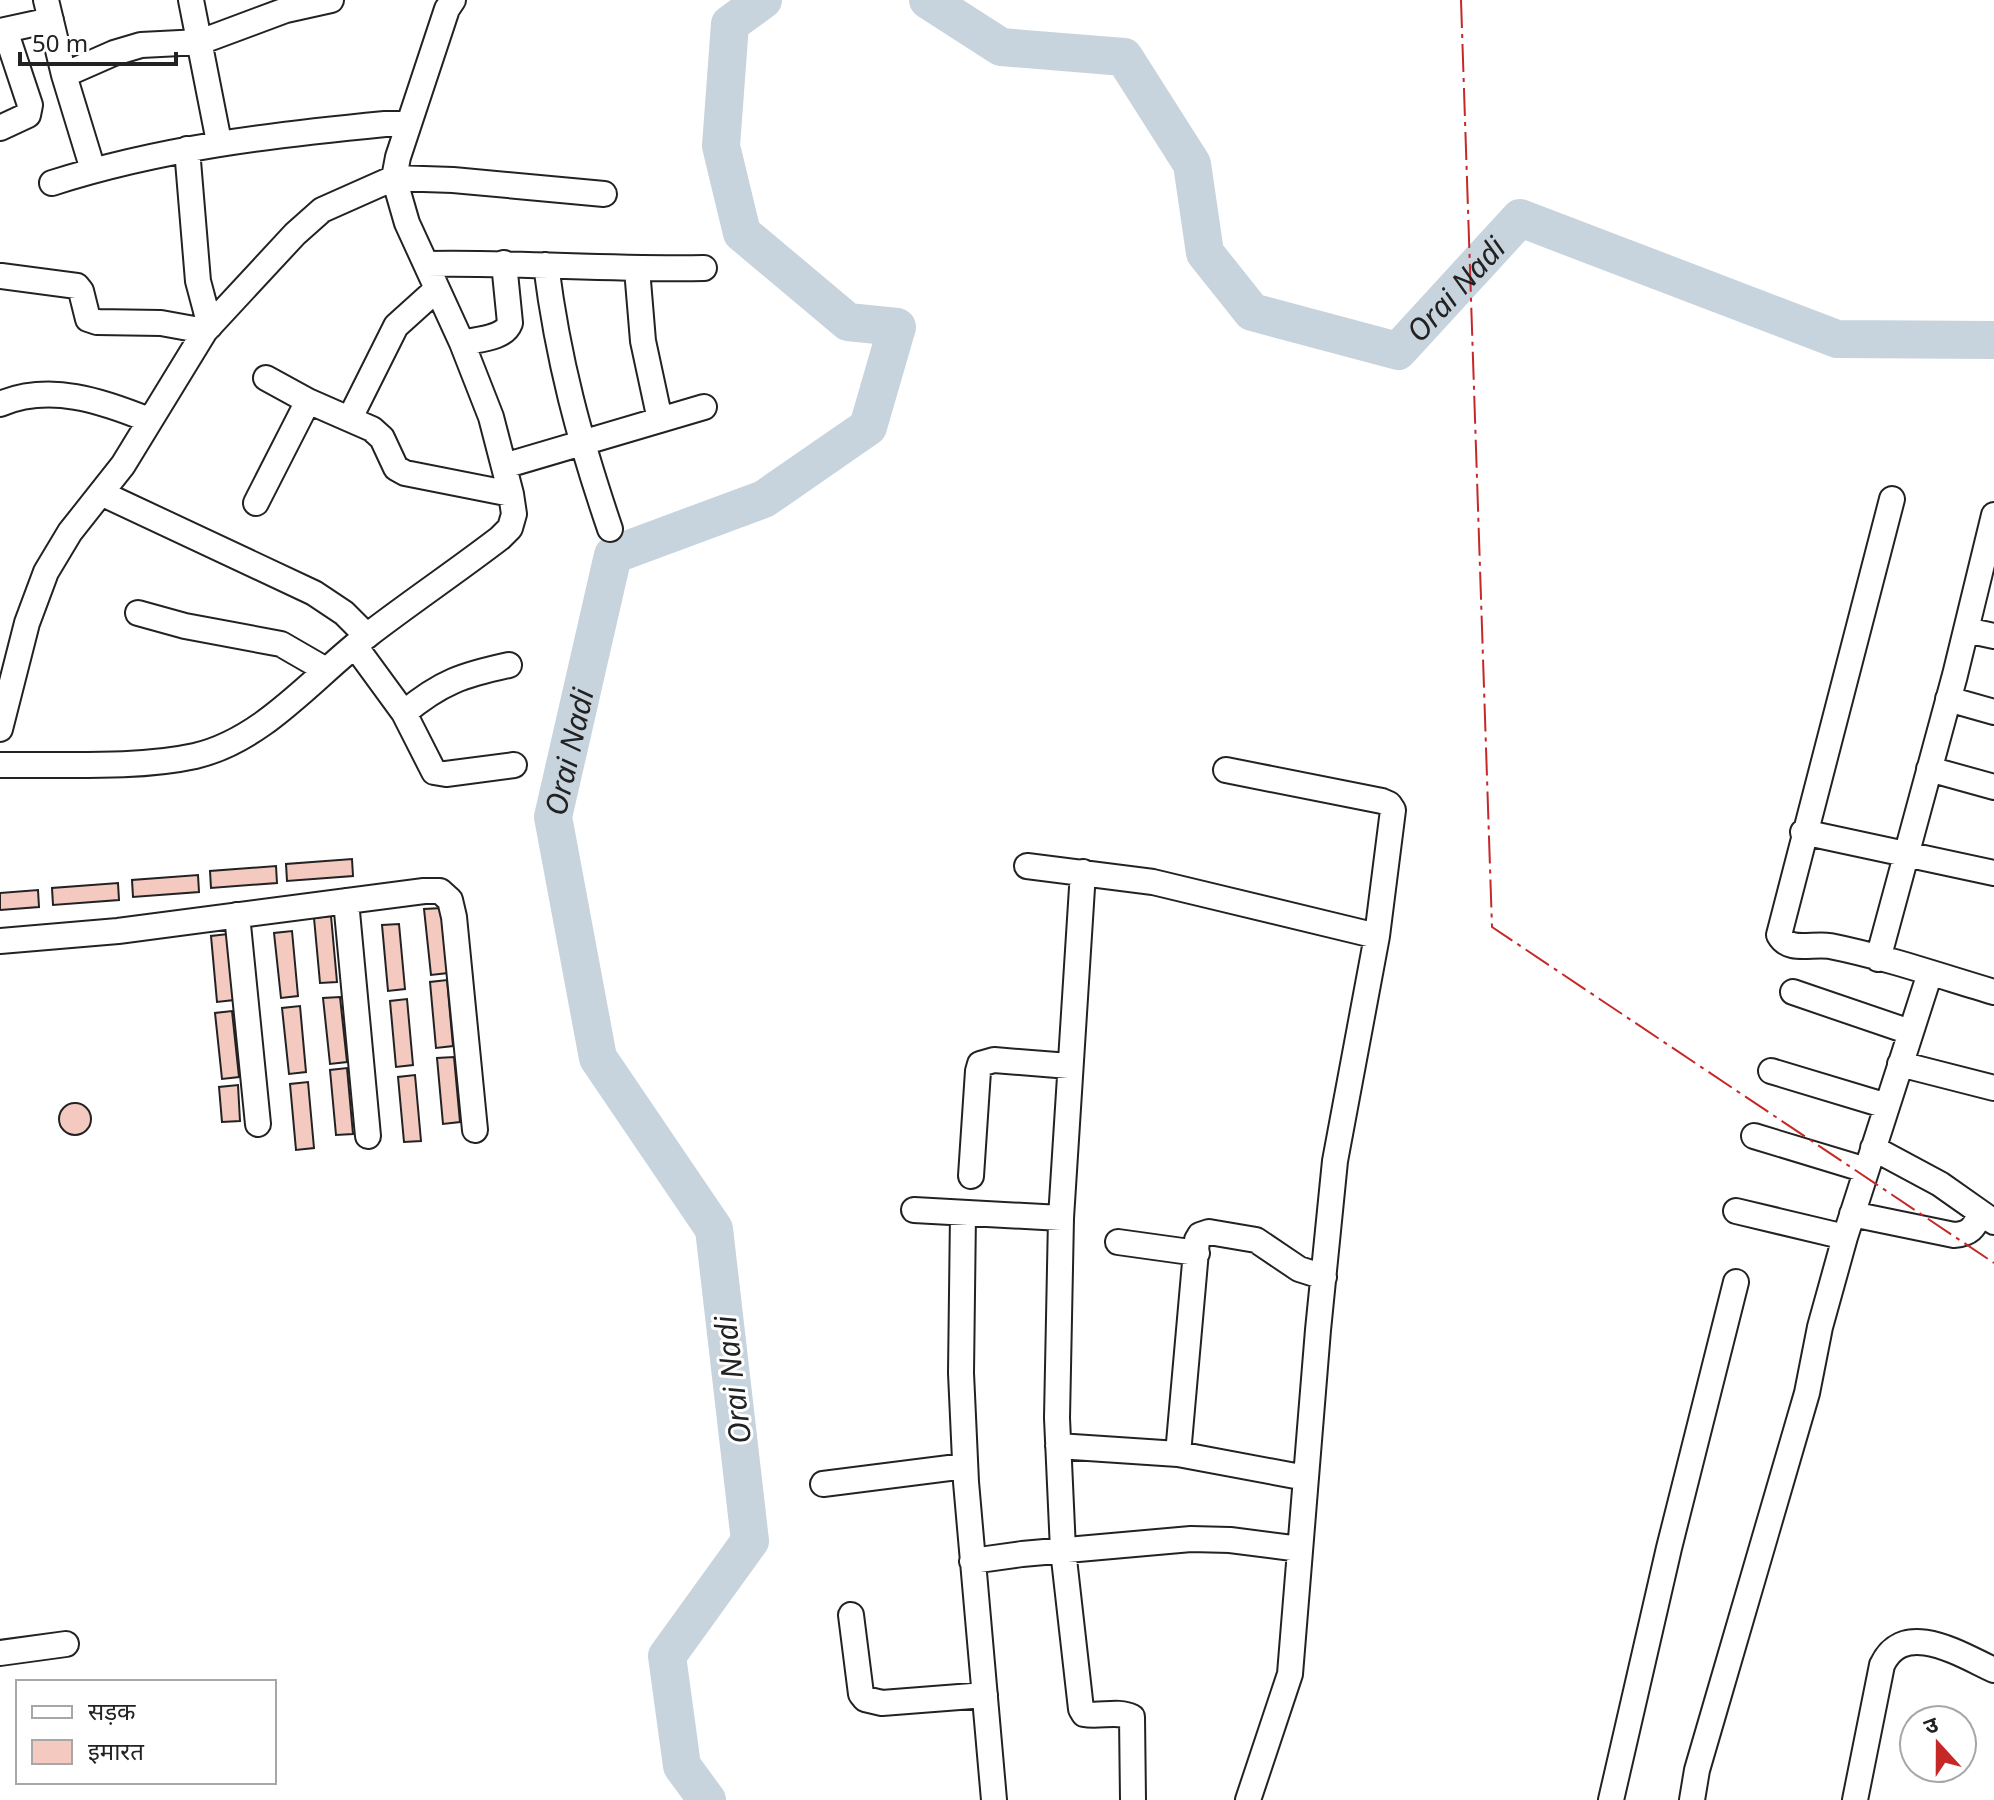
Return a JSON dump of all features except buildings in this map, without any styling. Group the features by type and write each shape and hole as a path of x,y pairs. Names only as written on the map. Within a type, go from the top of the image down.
{"street":[{"path":"191,0 219,142"},
{"path":"30,105 104,56 141,45 200,42 284,5 331,0"},
{"path":"0,765 148,762 195,756 225,746 267,720 361,641 510,528 514,514 511,494 491,417 462,343 407,223 394,178 447,9 453,0"},
{"path":"0,128 28,115 30,105 3,31 48,10 66,83 93,170"},
{"path":"52,183 93,170 219,142 372,125 409,124"},
{"path":"187,149 198,281 207,329"},
{"path":"0,729 27,623 46,572 70,532 103,494 207,329 283,246 322,210 394,178 453,180 604,194"},
{"path":"462,343 507,330 510,323 504,263"},
{"path":"426,264 704,268"},
{"path":"546,265 553,322 580,442 610,529"},
{"path":"637,269 643,341 660,420"},
{"path":"1,276 77,286 88,319 97,322 161,323 207,329"},
{"path":"350,418 396,326 437,289"},
{"path":"266,378 308,401 372,429 382,438 396,468 405,473 511,494"},
{"path":"0,404 34,395 67,395 110,404 149,420"},
{"path":"256,503 308,401"},
{"path":"504,466 704,407"},
{"path":"103,494 314,593 344,613 404,713 434,772 446,774 514,765"},
{"path":"1892,499 1803,832 1779,935 1790,946 1829,946 1994,992"},
{"path":"1878,959 1991,541 1994,515"},
{"path":"138,613 185,626 281,644 326,670"},
{"path":"1966,630 1994,636"},
{"path":"404,713 423,697 466,674 509,665"},
{"path":"1948,699 1994,712"},
{"path":"1929,769 1994,787"},
{"path":"1226,770 1389,804 1393,810 1377,936 1335,1161 1290,1674 1248,1800"},
{"path":"1803,832 1994,873"},
{"path":"1027,866 1153,882 1377,936"},
{"path":"1083,872 1061,1218 1058,1446 1063,1550 1081,1709 1084,1714 1090,1715 1126,1714 1132,1717 1133,1800"},
{"path":"0,941 118,931 440,891 450,900 454,917 475,1130"},
{"path":"346,901 368,1136"},
{"path":"237,915 258,1124"},
{"path":"1692,1800 1697,1770 1807,1393 1820,1327 1848,1226 1930,973"},
{"path":"1793,992 1910,1032"},
{"path":"971,1176 980,1064 994,1060 1069,1066"},
{"path":"1900,1064 1994,1088"},
{"path":"1771,1071 1887,1106"},
{"path":"1736,1211 1848,1226 1954,1235 1967,1234 1987,1218 1940,1184 1870,1159 1754,1136"},
{"path":"914,1210 1061,1218"},
{"path":"963,1214 961,1373 965,1466 994,1800"},
{"path":"1178,1454 1200,1235 1209,1232 1256,1240 1299,1269 1324,1277"},
{"path":"1118,1242 1197,1253"},
{"path":"1611,1800 1669,1548 1736,1282"},
{"path":"1058,1446 1178,1454 1306,1478"},
{"path":"823,1484 965,1466"},
{"path":"972,1561 1191,1539 1230,1540 1300,1549"},
{"path":"851,1615 861,1694 865,1699 882,1703 985,1695"},
{"path":"1855,1800 1882,1665 1888,1651 1916,1641 1938,1645 1994,1670"},
{"path":"0,1653 66,1644"}],"waterway":[{"name":"Orai Nadi","path":"707,1800 682,1766 667,1656 750,1541 714,1229 598,1058 553,817 613,555 764,499 868,427 897,327 848,322 742,233 721,146 730,24 763,0"},
{"name":"Orai Nadi","path":"928,0 1001,47 1124,57 1192,164 1205,253 1252,312 1398,351 1520,218 1837,339 1994,340"}],"power":[{"path":"1461,0 1492,927 1994,1263"}]}
